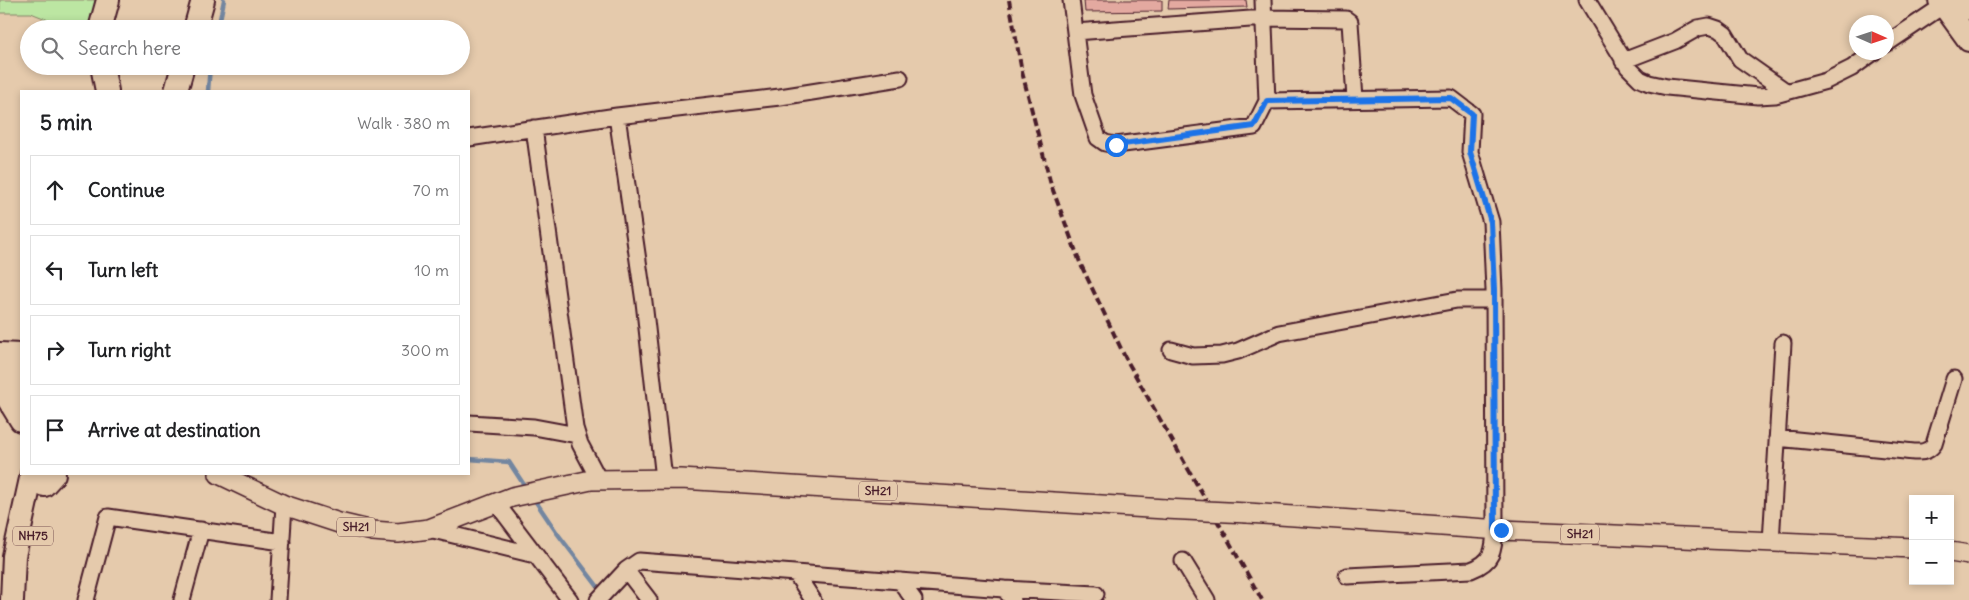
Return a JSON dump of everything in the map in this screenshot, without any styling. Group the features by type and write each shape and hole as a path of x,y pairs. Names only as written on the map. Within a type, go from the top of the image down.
{"highway":[{"path":"102,20 108,0"},
{"path":"197,20 203,0"},
{"path":"1949,2 1969,8"},
{"path":"1949,2 1969,40"},
{"path":"104,75 107,90"},
{"path":"176,90 180,75"},
{"path":"0,354 20,355"},
{"path":"0,391 7,397 20,418"},
{"name":"NH75","path":"12,598 28,559 44,476"}],"main road":[{"path":"0,366 20,374"},
{"path":"0,382 20,390"},
{"name":"SH21","path":"221,475 284,505 339,523 372,531 398,533 429,529 504,501 595,480 664,479 1164,509 1248,512 1495,529 1909,548"},
{"path":"1954,553 1969,555"}],"street":[{"path":"1071,0 1083,95 1098,138 1105,143 1116,145 1254,126 1267,101 1263,0"},
{"path":"1587,0 1623,60 1640,78 1650,83 1667,87 1766,96 1826,81 1852,68 1863,60"},
{"path":"1894,39 1949,2"},
{"path":"1075,32 1264,18 1349,20 1355,99"},
{"path":"1623,60 1675,41 1698,28 1708,26 1718,29 1725,34 1740,59 1787,92"},
{"path":"470,138 617,116 780,97 900,78"},
{"path":"1267,101 1451,98 1472,114 1470,152 1491,222 1494,300 1495,529 1494,545 1489,558 1479,567 1471,570 1347,576"},
{"path":"617,116 644,302 664,479"},
{"path":"534,128 577,435 595,480"},
{"path":"1171,350 1193,356 1222,355 1238,351 1279,332 1457,300 1494,300"},
{"path":"1771,542 1783,343"},
{"path":"1777,438 1922,452 1928,450 1934,444 1954,379"},
{"path":"470,424 534,427 577,435"},
{"path":"504,501 535,555 570,600"},
{"path":"278,600 284,505"},
{"path":"86,600 108,517 282,542"},
{"path":"429,529 535,555"},
{"path":"182,600 201,530"},
{"path":"598,600 626,570 639,561 900,582 1009,594 1096,594"},
{"path":"1184,561 1207,600"},
{"path":"626,570 649,600"},
{"path":"796,574 813,600"},
{"path":"900,582 914,600"}],"green space":[{"path":"0,0 102,0 96,20 48,20 31,13 0,13"}],"building":[{"path":"1084,0 1162,0 1162,11 1085,12"},
{"path":"1169,0 1246,0 1247,7 1168,9"}],"waterway":[{"path":"220,20 224,0"},
{"path":"208,90 209,75"},
{"path":"470,459 509,462 526,488"},
{"path":"532,496 557,533 608,600"}],"railway":[{"path":"1009,0 1022,72 1051,185 1081,265 1125,357 1262,600"}],"route":[{"path":"1116,145 1256,126 1267,101 1451,98 1472,114 1470,152 1491,222 1494,290 1495,529 1501,530"}]}
